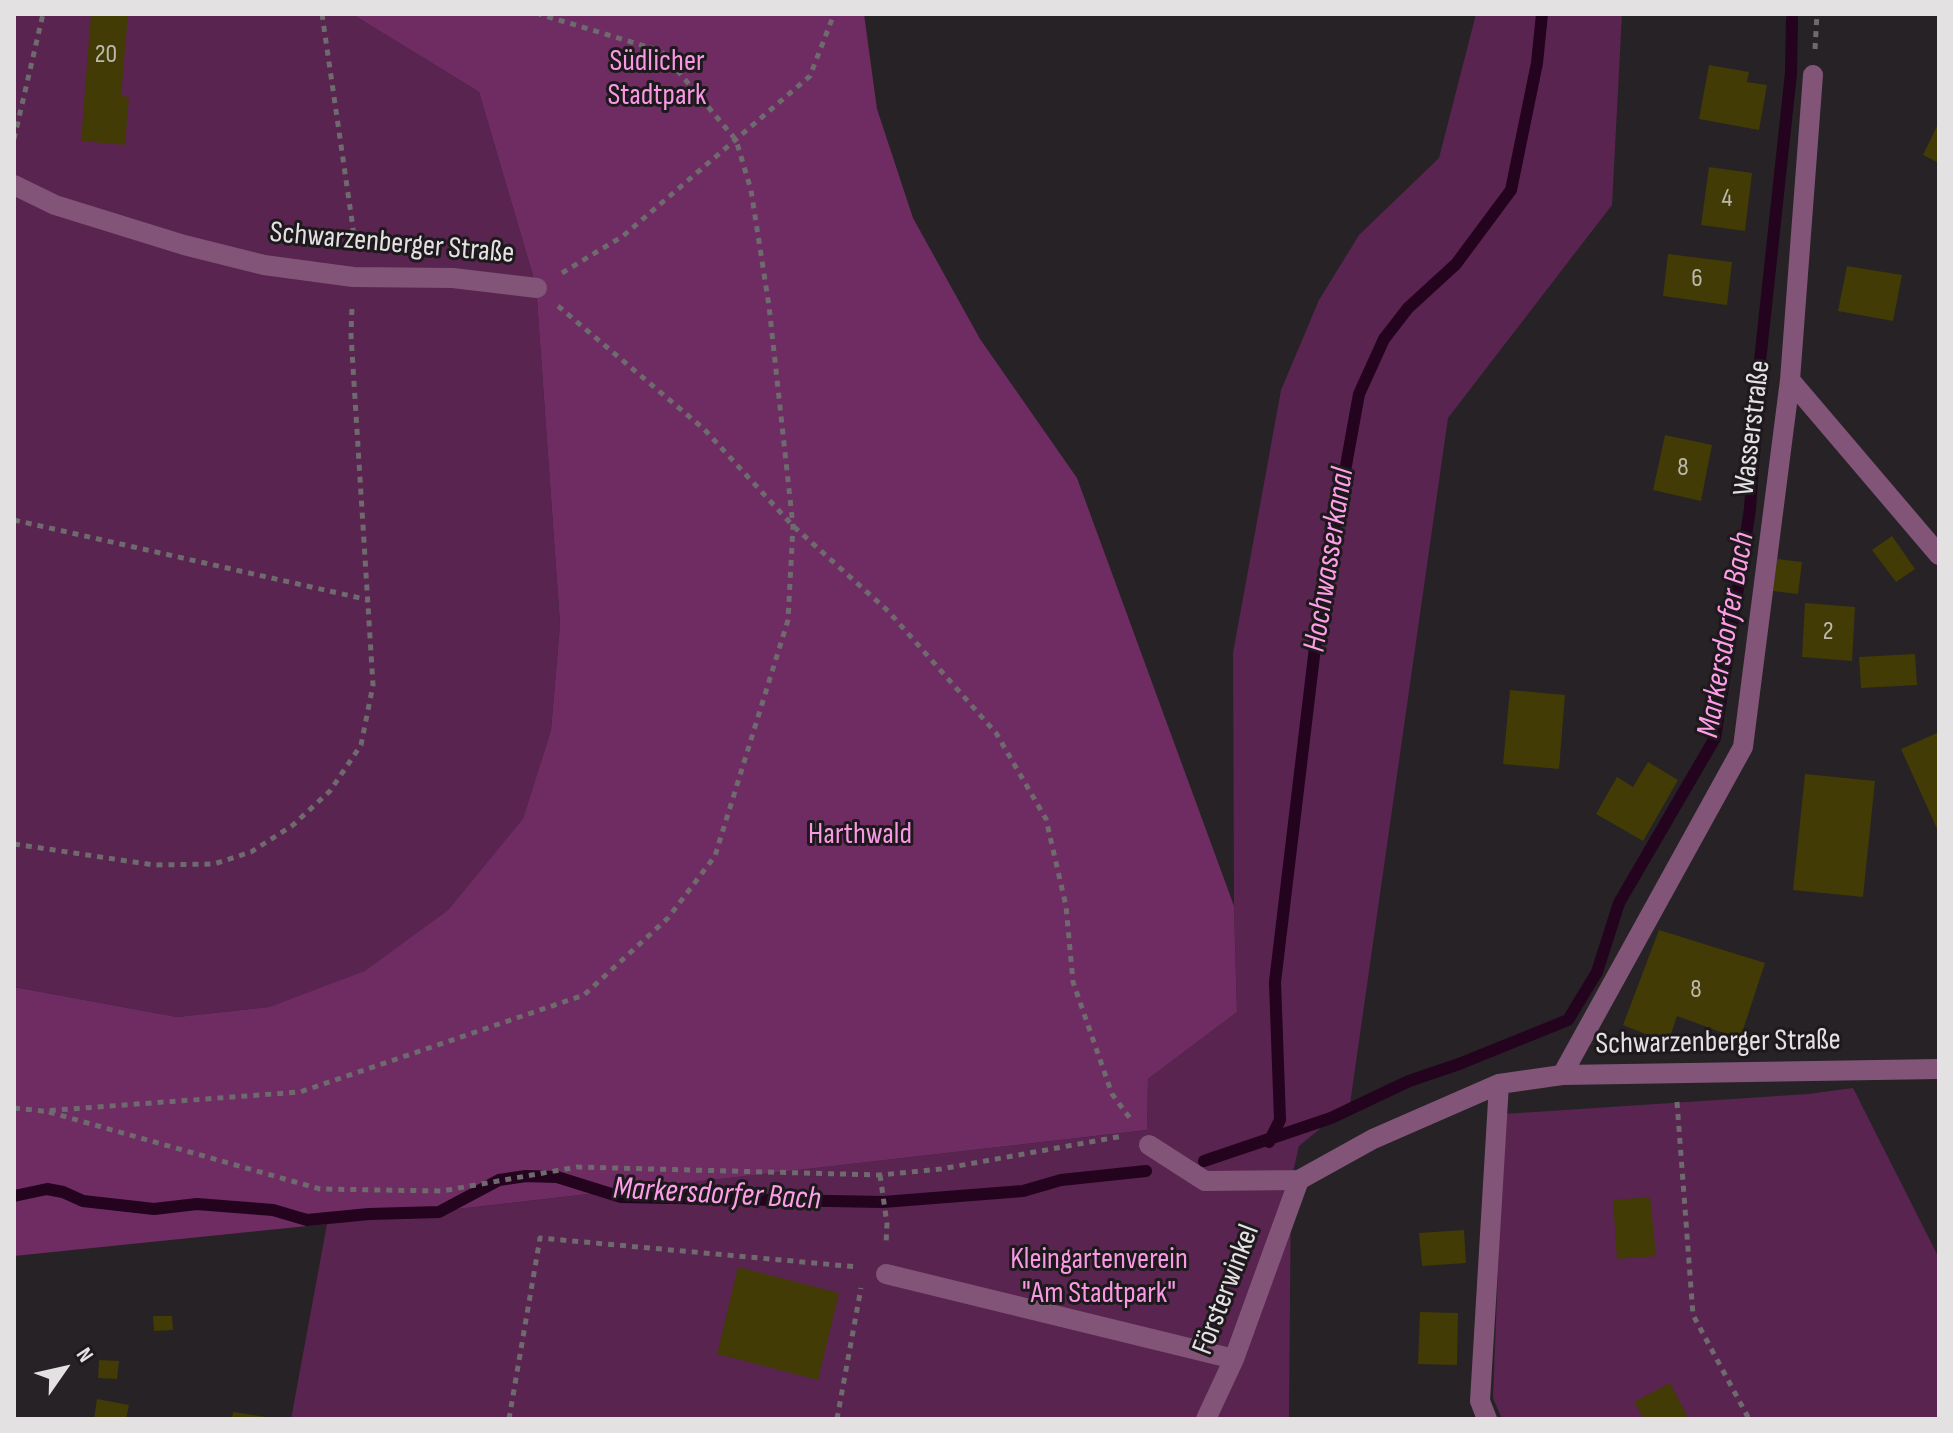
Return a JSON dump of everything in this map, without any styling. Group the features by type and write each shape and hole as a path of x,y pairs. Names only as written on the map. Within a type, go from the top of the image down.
{"street":[{"name":"Wasserstraße","path":"1562,1075 1743,747 1790,380 1813,75"},
{"name":"Schwarzenberger Straße","path":"14,185 55,205 184,245 264,265 353,277 453,278 537,288"},
{"path":"1790,380 1939,555"},
{"name":"Schwarzenberger Straße","path":"1144,1139 1205,1181 1299,1180 1373,1139 1499,1084 1562,1075 1939,1069"},
{"path":"1487,1419 1480,1401 1499,1084"},
{"name":"Försterwinkel","path":"1206,1419 1234,1359 1299,1180"},
{"path":"886,1274 1234,1359"}],"path":[{"path":"14,139 43,14"},
{"path":"14,844 154,865 214,864 251,852 293,825 330,791 361,745 373,685 351,335 353,228 322,14"},
{"path":"43,1111 300,1092 584,995 668,918 715,856 788,620 793,526 769,306 751,190 736,140 661,51 539,14"},
{"path":"14,1108 43,1111 320,1189 442,1191 577,1167 880,1175 1144,1139 1112,1094 1073,982 1066,906 1046,819 996,733 888,611 793,526 704,429 537,288 623,236 810,76 834,14"},
{"path":"14,520 369,600"},
{"path":"1674,1073 1693,1315 1749,1419"},
{"path":"880,1175 887,1224"},
{"path":"509,1419 540,1238 864,1268 886,1274"},
{"path":"837,1419 864,1268"}],"green space":[{"path":"14,14 352,14 479,92 536,286 560,624 551,730 523,820 448,910 365,972 269,1007 177,1017 14,987"},
{"name":"Harthwald","path":"352,14 864,14 877,109 913,218 980,339 1077,478 1234,906 1237,1012 1148,1079 1147,1130 327,1224 14,1256 14,987 177,1017 269,1007 365,971 448,910 523,819 551,730 560,624 536,286 479,92"},
{"name":"Kleingartenverein \"Am Stadtpark\"","path":"1476,14 1622,14 1612,205 1448,418 1350,1104 1299,1146 1291,1181 1289,1419 291,1419 327,1224 1147,1130 1148,1079 1237,1012 1233,653 1281,390 1319,300 1359,235 1439,158"},
{"path":"1853,1088 1939,1258 1939,1419 1502,1419 1493,1398 1504,1114 1808,1094"}],"building":[{"path":"91,14 128,14 121,96 129,97 125,145 81,141"},
{"path":"1709,65 1749,72 1747,82 1767,85 1759,130 1699,119"},
{"path":"1939,122 1939,163 1923,155"},
{"path":"1709,167 1752,173 1745,231 1701,225"},
{"path":"1668,254 1732,262 1727,305 1663,296"},
{"path":"1847,266 1902,275 1893,321 1838,311"},
{"path":"1665,435 1712,445 1701,501 1653,490"},
{"path":"1892,536 1915,569 1896,582 1872,550"},
{"path":"1777,559 1802,562 1798,594 1773,591"},
{"path":"1805,603 1855,607 1852,661 1802,657"},
{"path":"1915,654 1917,685 1861,688 1859,657"},
{"path":"1510,690 1565,695 1559,769 1503,764"},
{"path":"1937,733 1939,738 1939,833 1901,749"},
{"path":"1648,762 1678,780 1643,841 1596,814 1617,777 1633,787"},
{"path":"1805,774 1875,781 1863,897 1793,890"},
{"path":"1659,930 1765,963 1740,1039 1677,1016 1668,1043 1623,1025"},
{"path":"1650,1197 1656,1256 1617,1259 1613,1200"},
{"path":"1464,1230 1466,1263 1422,1266 1419,1233"},
{"path":"738,1267 839,1293 818,1380 717,1354"},
{"path":"1420,1312 1458,1313 1457,1365 1418,1364"},
{"path":"153,1316 172,1316 173,1330 154,1331"},
{"path":"99,1360 119,1361 117,1379 98,1378"},
{"path":"1670,1383 1689,1419 1644,1419 1634,1402"},
{"path":"97,1399 129,1405 126,1419 94,1419"},
{"path":"233,1412 266,1417 266,1419 232,1419"}],"waterway":[{"name":"Hochwasserkanal","path":"1269,1142 1280,1120 1275,982 1319,614 1359,394 1384,339 1408,308 1456,264 1511,190 1537,63 1542,14"},
{"name":"Markersdorfer Bach","path":"1204,1161 1331,1118 1409,1081 1568,1020 1597,972 1619,903 1715,738 1750,509 1760,361 1791,73 1792,19"},
{"name":"Markersdorfer Bach","path":"14,1196 47,1189 83,1201 154,1209 197,1204 273,1210 307,1220 439,1212 499,1180 526,1176 557,1177 621,1197 883,1202 1023,1191 1061,1180 1146,1171"}],"park label":[{"name":"Südlicher Stadtpark","path":"657,79"}]}
